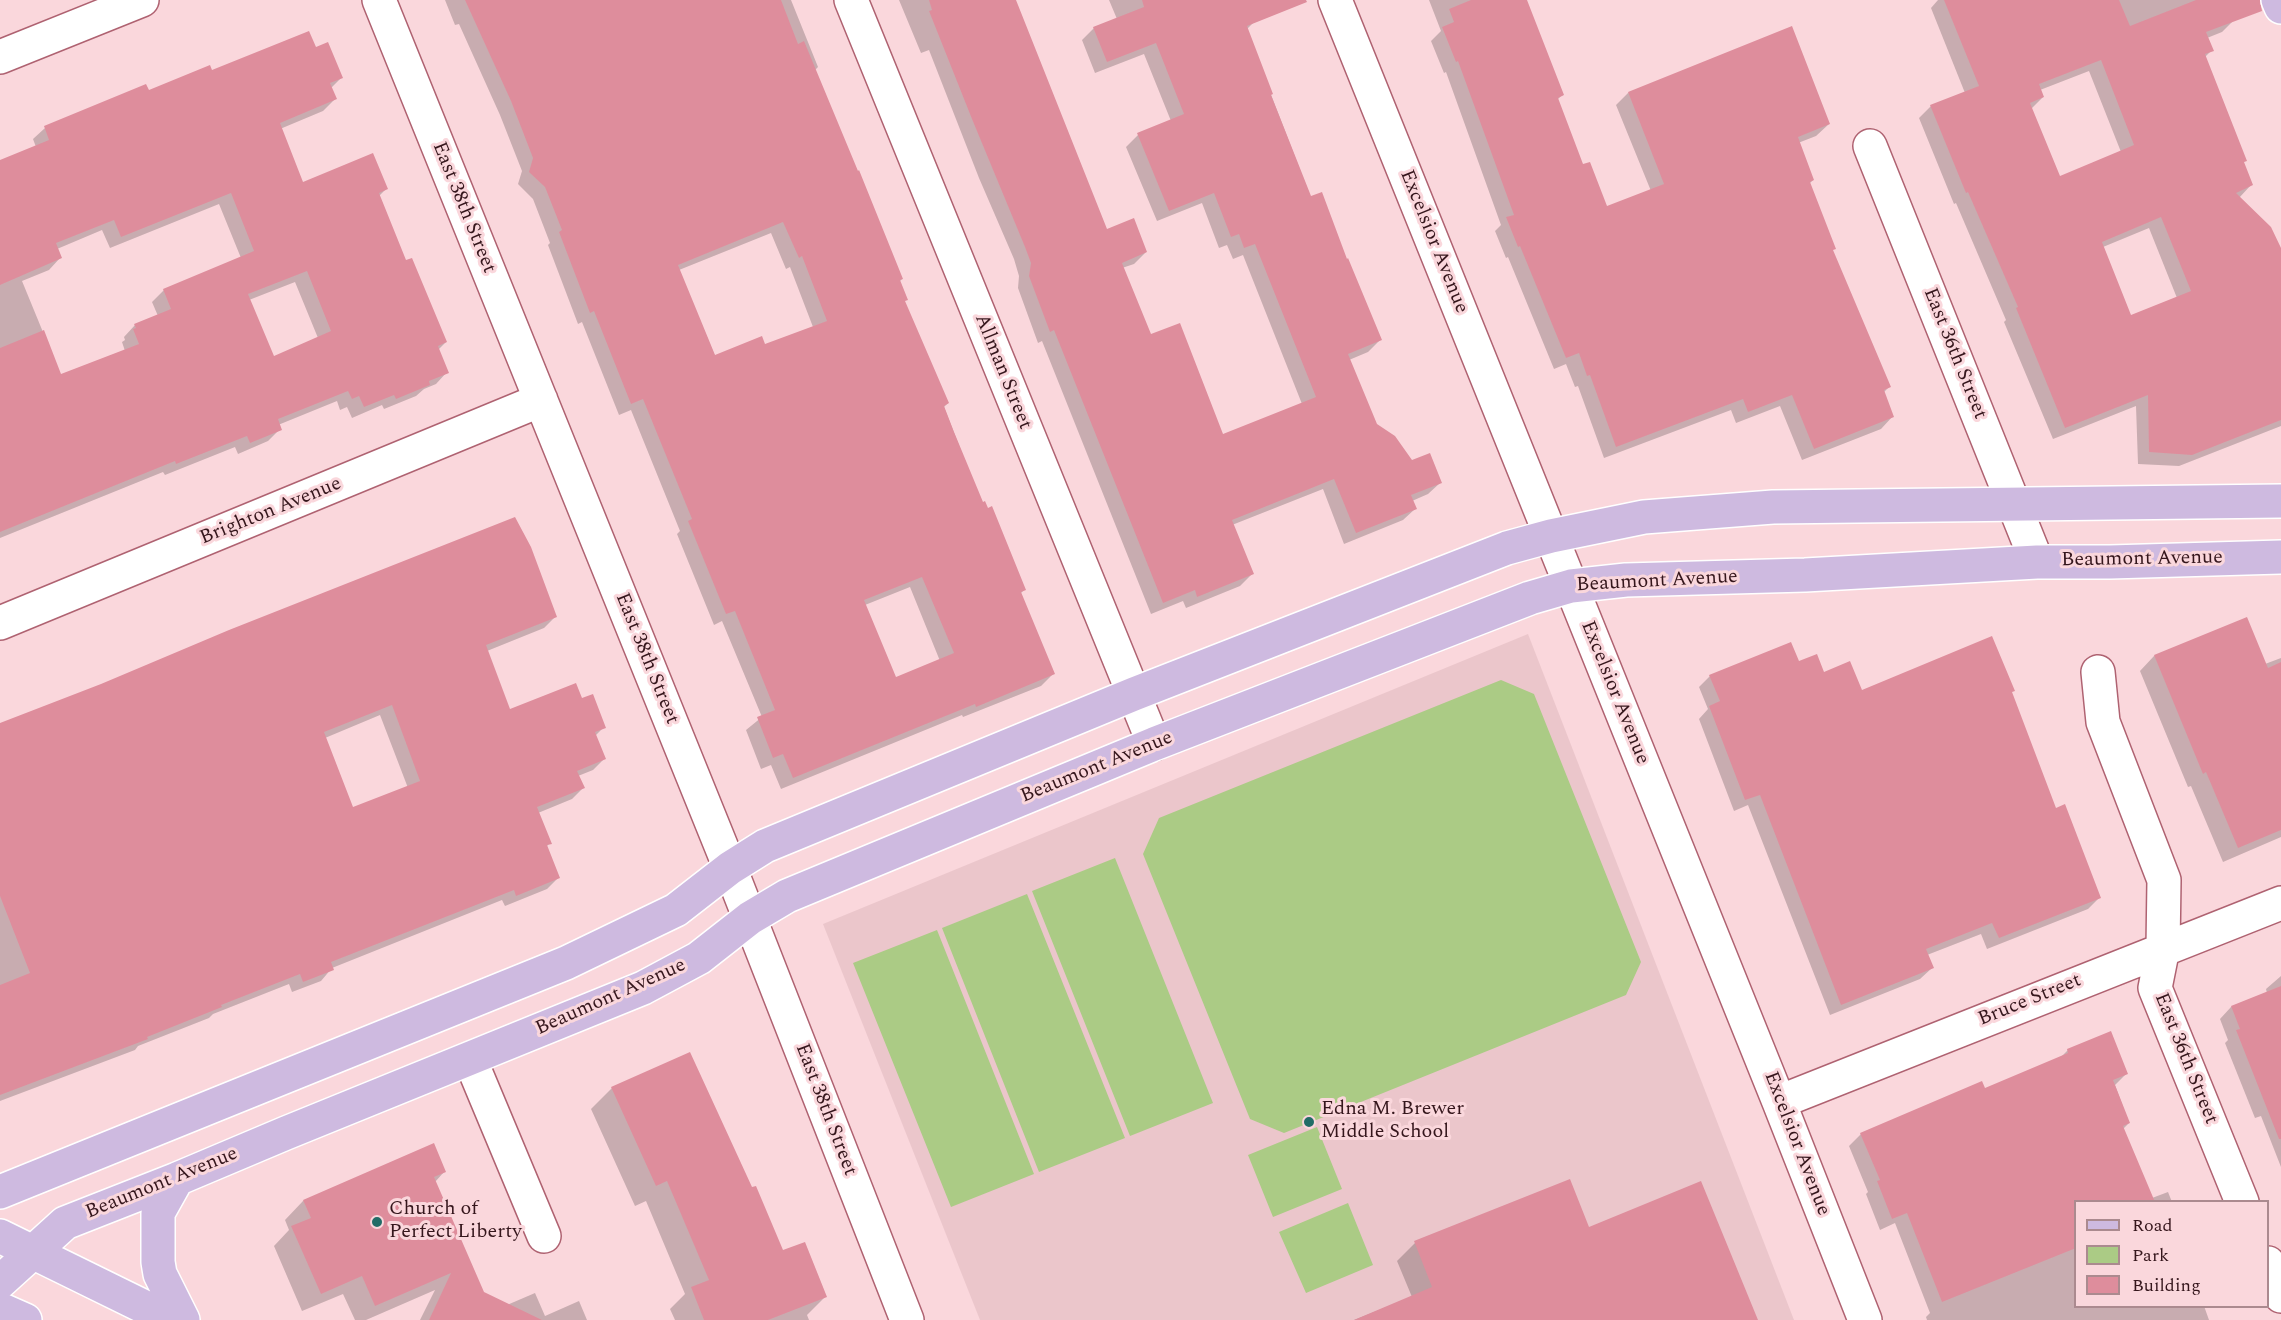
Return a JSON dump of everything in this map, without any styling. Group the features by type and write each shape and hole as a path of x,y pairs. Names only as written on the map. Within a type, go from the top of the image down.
{"main road":[{"path":"2278,0 2281,8"},
{"path":"0,1192 566,963 676,910 730,868 765,846 1134,694 1507,548 1551,536 1644,517 1773,507 2281,501"},
{"name":"Beaumont Avenue","path":"0,1282 65,1223 643,988 699,958 750,918 787,896 1155,744 1530,598 1571,586 1626,580 1805,575 2037,562 2281,557"},
{"path":"177,1179 158,1213 158,1262 160,1274 183,1320"},
{"path":"0,1236 171,1320"},
{"path":"0,1309 25,1320"}],"street":[{"path":"0,57 142,0"},
{"name":"East 38th Street","path":"379,0 730,868 907,1320"},
{"name":"Allman Street","path":"851,0 1155,744"},
{"name":"Excelsior Avenue","path":"1335,0 1865,1320"},
{"name":"East 36th Street","path":"1870,146 2037,562"},
{"name":"Brighton Avenue","path":"0,623 542,400"},
{"name":"East 36th Street","path":"2098,672 2103,722 2164,880 2163,948 2155,988 2241,1200"},
{"name":"Bruce Street","path":"1779,1102 2281,903"},
{"path":"470,1059 544,1236"},
{"path":"2269,1266 2281,1296"}],"shaded area":[{"name":"Edna M. Brewer Middle School","path":"1528,634 1794,1320 980,1320 823,924"}],"green space":[{"path":"1501,680 1534,694 1641,962 1626,995 1284,1133 1250,1119 1143,854 1159,818"},
{"path":"1115,858 1213,1103 1130,1136 1032,891"},
{"path":"1027,894 1125,1138 1039,1172 942,928"},
{"path":"937,930 1034,1174 951,1207 853,963"},
{"path":"1317,1127 1342,1189 1273,1217 1248,1155"},
{"path":"1348,1203 1373,1265 1306,1293 1279,1232"}],"building":[{"path":"465,0 781,0 798,44 804,41 859,170 903,279 900,280 908,300 905,301 949,403 944,406 954,432 983,502 985,501 988,508 992,506 1026,590 1021,592 1055,674 793,778 783,754 773,758 757,717 775,710 735,611 726,614 688,521 692,519 643,399 631,404 594,311 590,313 559,232 562,230 545,187 529,172 533,158 511,101","holes":["783,222 799,258 802,256 827,321 765,344 762,336 715,355 678,265","922,577 954,653 896,677 864,600"]},
{"path":"929,0 1016,0 1107,229 1134,218 1147,252 1122,263 1151,334 1180,323 1223,434 1316,397 1255,244 1244,248 1239,234 1231,237 1214,193 1169,211 1137,133 1184,114 1156,43 1107,62 1093,27 1144,7 1142,0 1306,0 1307,2 1247,26 1273,94 1271,95 1311,196 1322,192 1347,259 1382,340 1348,354 1377,424 1395,436 1412,460 1430,453 1442,483 1411,495 1417,509 1356,533 1334,479 1232,520 1254,574 1197,597 1195,590 1163,603 1054,330 1050,332 1029,276 1031,263 929,11 932,10"},
{"path":"1471,0 1527,0 1564,95 1558,98 1583,164 1590,162 1607,206 1664,184 1628,92 1792,26 1830,124 1798,137 1814,180 1810,182 1836,249 1833,250 1891,387 1884,390 1894,417 1814,449 1792,395 1748,412 1743,399 1616,447 1590,375 1587,376 1579,353 1566,358 1520,246 1518,247 1506,217 1514,215 1458,61 1456,62 1442,27 1454,22 1449,9"},
{"path":"1944,0 2119,0 2130,26 2196,0 2260,0 2262,11 2206,32 2214,51 2205,54 2247,161 2244,162 2253,185 2236,193 2271,227 2281,248 2281,420 2192,455 2149,452 2148,395 2065,428 2016,308 2018,307 1968,192 1966,193 1930,105 1979,86","holes":["2101,60 2134,145 2060,176 2030,103 2044,97 2039,84","2161,217 2191,291 2131,315 2102,242"]},
{"path":"309,31 316,47 328,42 343,78 330,83 337,99 280,123 303,182 373,153 388,189 379,193 406,260 412,258 447,342 438,346 449,373 429,381 430,385 396,399 394,395 364,407 359,396 352,399 348,391 278,419 282,430 250,443 247,436 176,464 175,461 0,532 0,348 44,330 61,374 139,344 133,329 136,328 134,324 171,309 163,289 254,251 231,193 121,237 114,220 56,243 62,258 0,285 0,160 49,140 44,126 146,84 149,90 210,65 212,70","holes":["307,271 331,331 274,356 248,294"]},
{"path":"515,517 531,547 557,617 486,645 510,709 576,683 582,698 593,694 606,728 595,732 606,759 577,771 585,788 537,807 552,844 547,845 560,878 516,896 514,890 331,962 334,970 303,982 300,974 221,1005 222,1007 147,1037 148,1039 0,1095 0,985 30,973 0,896 0,723 101,684 229,630","holes":["392,705 420,781 353,807 324,732"]},
{"path":"2247,617 2268,668 2281,662 2281,830 2238,848 2206,772 2203,774 2154,655"},
{"path":"1992,636 2015,691 2012,692 2056,808 2065,804 2101,898 1999,938 1992,923 1926,949 1934,968 1841,1005 1760,795 1745,800 1709,706 1720,701 1709,675 1791,642 1799,661 1817,654 1824,672 1850,661 1862,690"},
{"path":"2281,986 2281,1139 2279,1139 2236,1030 2240,1029 2231,1006"},
{"path":"2111,1031 2128,1074 2113,1080 2130,1123 2123,1126 2154,1200 2074,1200 2074,1249 1942,1302 1907,1213 1892,1219 1877,1181 1880,1180 1860,1133 1982,1081 1985,1088 2068,1053 2067,1049"},
{"path":"690,1052 752,1187 756,1186 783,1250 805,1242 827,1297 768,1320 704,1320 691,1287 709,1280 667,1181 656,1186 611,1087"},
{"name":"Church of Perfect Liberty","path":"434,1143 446,1172 434,1177 484,1292 542,1320 429,1320 451,1273 375,1306 362,1276 321,1294 291,1226 311,1218 303,1200"},
{"path":"1570,1179 1589,1227 1701,1181 1758,1320 1354,1320 1432,1287 1414,1241"}],"place":[{"name":"Edna M. Brewer Middle School","path":"1309,1122"},
{"name":"Church of Perfect Liberty","path":"377,1222"}]}
